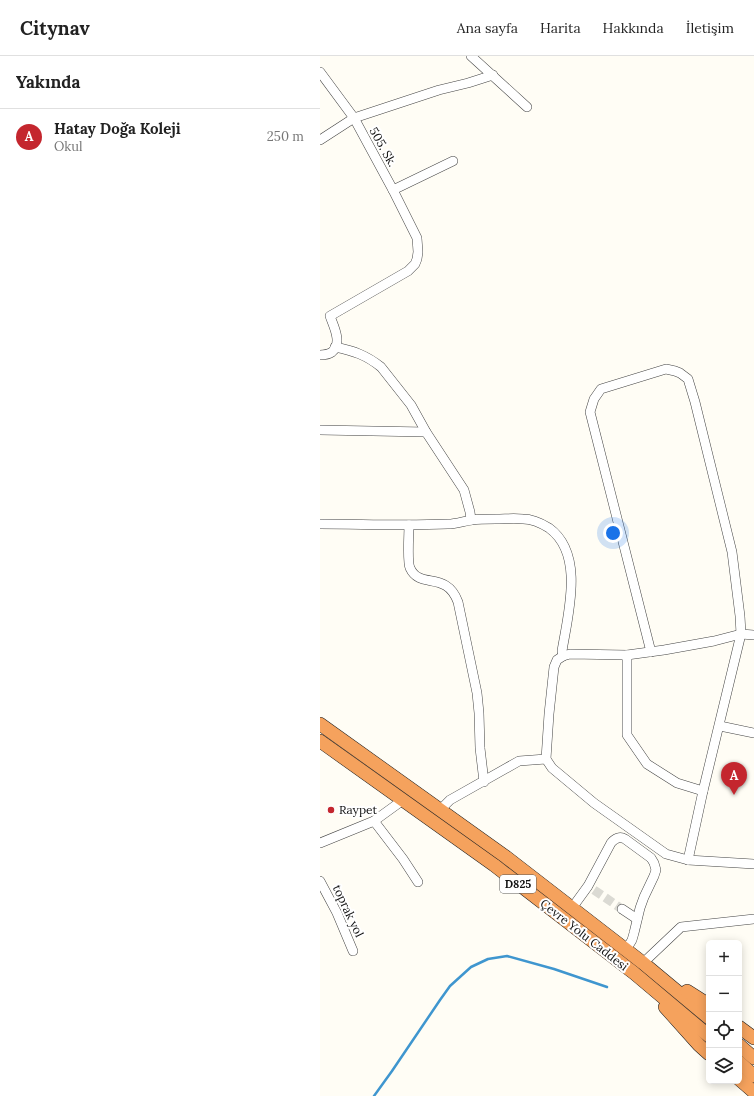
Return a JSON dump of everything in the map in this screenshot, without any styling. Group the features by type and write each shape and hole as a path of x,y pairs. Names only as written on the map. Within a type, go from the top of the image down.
{"highway":[{"name":"Çevre Yolu Caddesi","path":"320,724 506,857 643,963 706,1016"},
{"name":"Çevre Yolu Caddesi","path":"320,741 494,865 634,973 706,1033"},
{"path":"643,963 706,1003"},
{"path":"634,973 706,1051"},
{"path":"742,1029 754,1038"},
{"path":"742,1048 754,1058"},
{"path":"745,1072 754,1092"}],"street":[{"path":"471,56 527,107"},
{"name":"505. Sk.","path":"320,72 354,118 394,190 417,238 418,252 415,264 408,271 330,316 336,334 337,341 335,347"},
{"path":"320,140 354,118 439,90 493,75"},
{"path":"394,190 453,161"},
{"path":"320,355 328,354 333,351 335,347 362,354 370,358 381,367 411,405 426,432 464,490 471,520"},
{"path":"651,652 590,412 594,399 601,389 666,369 676,371 688,379 695,402 732,552 741,634 688,860"},
{"path":"320,430 426,432"},
{"path":"320,524 409,525 449,524 471,520 524,519 546,526 563,542 570,563 572,580 571,596 562,651 563,656"},
{"path":"409,525 409,565 412,572 418,578 446,585 458,602 477,693 480,748 484,782"},
{"path":"754,635 741,634 714,641 627,655 570,654 563,656 558,660 554,667 546,758 552,768 600,807 666,854 688,860 754,864"},
{"path":"627,655 627,735 647,764 677,783 703,791"},
{"path":"720,726 754,733"},
{"path":"440,810 450,800 519,761 546,758"},
{"path":"320,843 374,820 403,800"},
{"path":"374,820 418,882"},
{"path":"572,908 591,888 613,841 618,838 623,838 651,858 655,866 654,876 644,897 632,940 626,950"},
{"name":"toprak yol","path":"320,881 337,913 353,951"},
{"path":"622,909 637,919"},
{"path":"643,963 681,927 754,919"}],"waterway":[{"path":"374,1096 450,986 471,967 488,959 507,956 554,969 607,987"}],"tunnel":[{"path":"594,890 622,909"}],"place":[{"name":"Hatay Doğa Koleji","path":"734,795"},
{"name":"Raypet","path":"331,810"}]}
